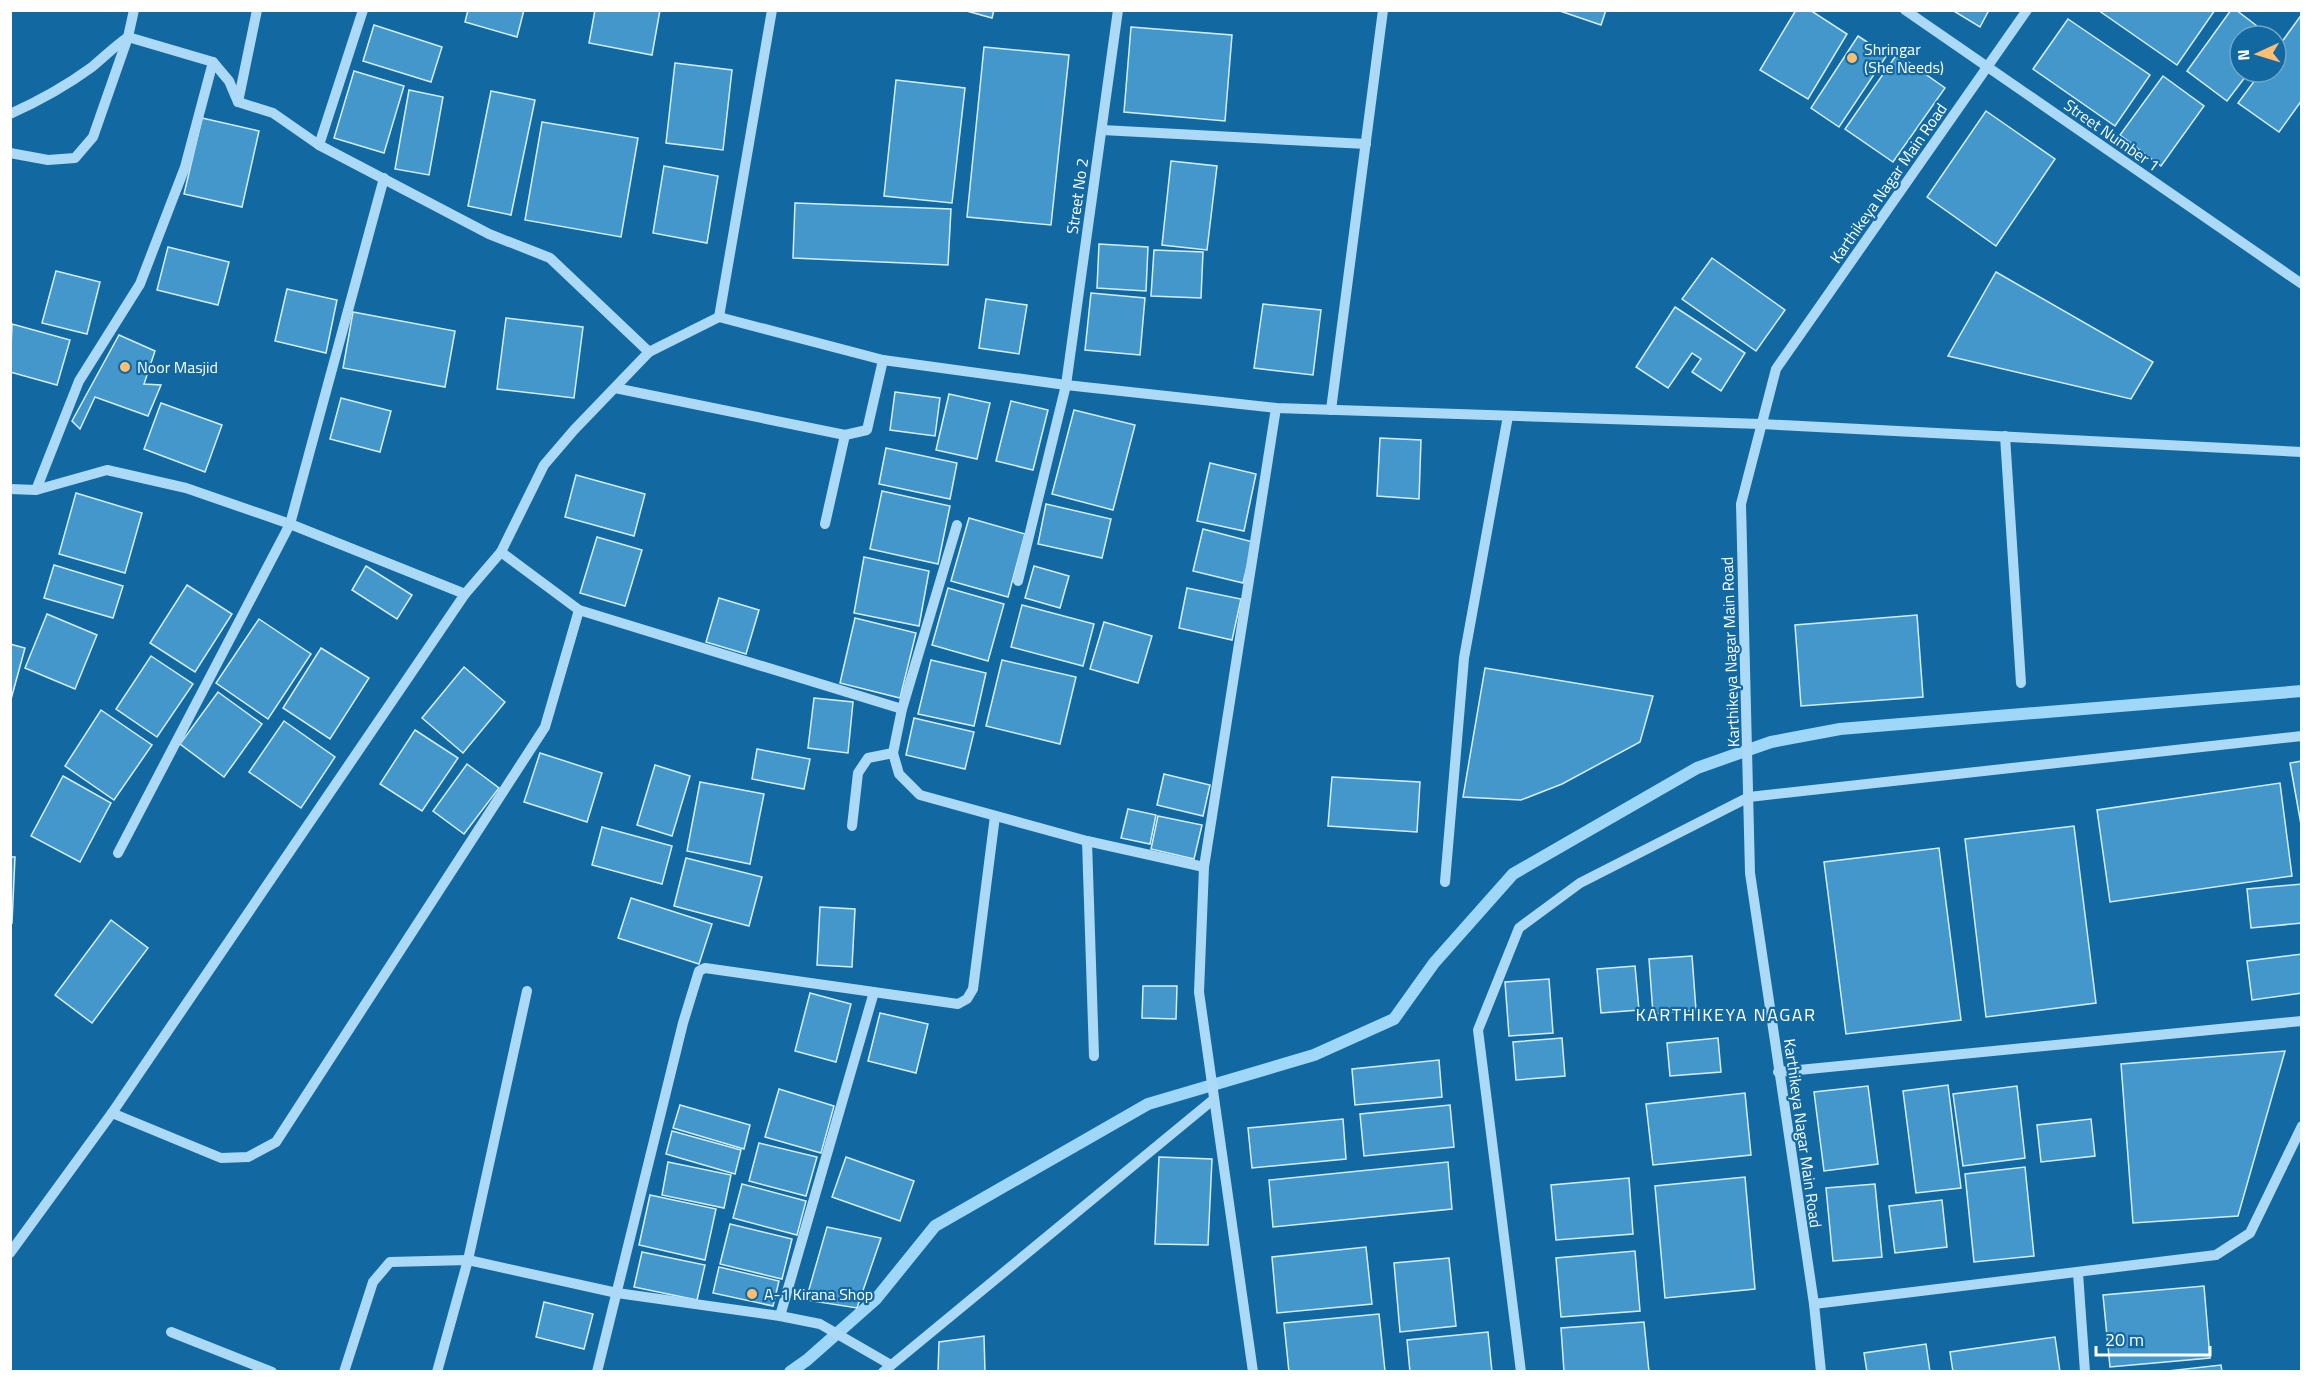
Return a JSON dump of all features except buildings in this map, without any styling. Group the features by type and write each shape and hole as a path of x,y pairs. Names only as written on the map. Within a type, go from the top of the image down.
{"street":[{"path":"10,153 48,160 75,158 93,137 128,37 134,10"},
{"path":"238,102 257,10"},
{"path":"319,145 363,10"},
{"path":"718,317 772,10"},
{"name":"Street No 2","path":"1018,581 1066,385 1118,10"},
{"path":"1331,410 1383,10"},
{"name":"Street Number 1","path":"1905,10 2301,285"},
{"name":"Karthikeya Nagar Main Road","path":"1821,1371 1814,1305 1750,873 1741,504 1776,369 2027,10"},
{"path":"128,37 213,62 229,81 238,102 273,113 319,145 489,234 550,258 649,352"},
{"path":"10,114 42,100 93,66 106,52 128,37"},
{"path":"36,490 79,381 140,284 185,167 213,62"},
{"path":"1102,129 1366,144"},
{"path":"118,853 290,524 384,178"},
{"path":"10,1253 112,1113 465,594 501,552 544,465 574,430 649,352 718,317 883,360 1066,385 1276,408 1761,424 2301,452"},
{"path":"615,388 845,435 867,430 883,360"},
{"path":"1253,1371 1199,992 1204,867 1276,408"},
{"path":"1445,882 1464,658 1508,416"},
{"path":"825,524 845,435"},
{"path":"2005,436 2021,683"},
{"path":"10,489 36,490 106,470 186,488 290,524 465,594"},
{"path":"957,525 902,709 893,753 899,774 920,795 1088,841 1204,867"},
{"path":"501,552 579,610 902,709"},
{"path":"112,1113 221,1158 248,1157 276,1142 545,727 579,610"},
{"path":"1521,1371 1478,1030 1519,928 1580,883 1749,797 2301,736"},
{"path":"852,826 858,773 868,758 893,753"},
{"path":"597,1371 683,1023 699,970 705,968 958,1004 967,999 972,989 995,816"},
{"path":"1088,841 1094,1056"},
{"path":"437,1371 468,1260 527,991"},
{"path":"780,1316 874,992"},
{"path":"1778,1072 2301,1021"},
{"path":"344,1371 373,1282 390,1262 468,1260 617,1293 780,1316 820,1324 854,1344 887,1368 1214,1098"},
{"path":"1814,1305 2216,1255 2250,1233 2301,1126"},
{"path":"2078,1273 2085,1371"},
{"path":"171,1332 272,1371"}],"waterway":[{"path":"790,1372 807,1360 876,1299 935,1226 1148,1104 1314,1055 1394,1019 1434,963 1513,874 1697,768 1771,742 1840,729 2302,691"}],"place":[{"name":"Shringar (She Needs)","path":"1852,58"},
{"name":"Noor Masjid","path":"125,367"},
{"name":"A-1 Kirana Shop","path":"752,1294"}],"district":[{"name":"KARTHIKEYA NAGAR","path":"1726,1015"}]}
